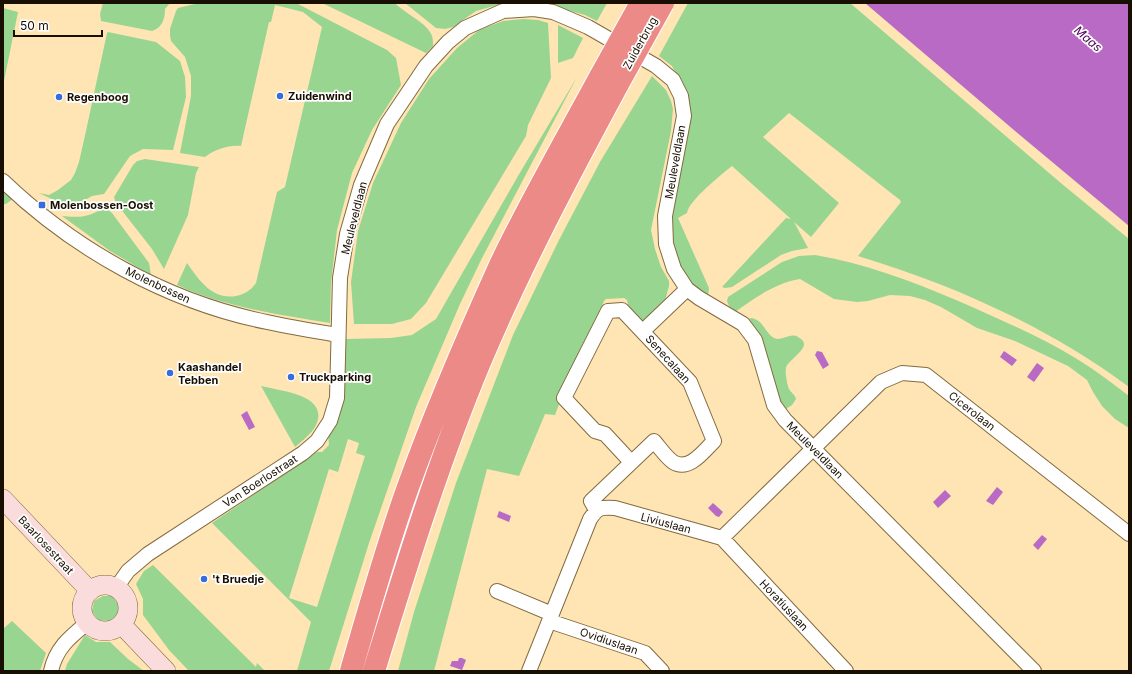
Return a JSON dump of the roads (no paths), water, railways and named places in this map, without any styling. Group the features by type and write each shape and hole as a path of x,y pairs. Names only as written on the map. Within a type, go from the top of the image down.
{"highway":[{"name":"Zuiderbrug","path":"609,79 641,3"},
{"name":"Zuiderbrug","path":"609,79 663,3"},
{"path":"352,667 375,588 407,489 429,430 458,362 511,244 543,182 609,79"},
{"path":"374,671 422,518 459,416 481,362 526,261 564,184 609,79"}],"street":[{"name":"Meuleveldlaan","path":"338,335 340,278 347,234 361,185 387,124 426,66 448,42 465,28 503,11 534,8 553,12 588,27 656,66 673,80 681,96 684,116 665,216 666,244 674,269 687,289 699,298 743,324 755,340 774,405 785,420 1034,671"},
{"name":"Molenbossen","path":"3,181 56,228 106,260 174,293 222,311 260,321 338,335"},
{"name":"Senecalaan","path":"642,331 687,289"},
{"name":"Senecalaan","path":"596,510 591,501 654,442 673,462 682,466 691,463 714,441 690,382 622,310 608,312 564,398 595,431 605,434 631,462"},
{"name":"Van Boerlostraat","path":"116,588 128,571 148,554 303,453 317,441 330,421 337,398 338,335"},
{"name":"Cicerolaan","path":"814,449 881,382 902,373 926,375 1129,534"},
{"path":"722,538 814,449"},
{"name":"Baarlosestraat","path":"3,499 90,591"},
{"name":"Liviuslaan","path":"596,510 602,508 615,508 722,538"},
{"path":"529,671 590,519 596,510"},
{"name":"Horatiuslaan","path":"722,538 846,671"},
{"path":"109,585 116,588 124,594 128,602 128,615 122,625 116,629 104,632 92,628 87,623 82,612 84,599 95,587 109,585"},
{"path":"497,591 551,617"},
{"name":"Ovidiuslaan","path":"551,617 645,653 662,671"},
{"path":"51,671 63,644 87,623"},
{"path":"122,625 166,671"}],"water":[{"name":"Maas","path":"865,3 1129,3 1129,226 1021,136"},
{"path":"817,351 822,352 829,365 823,369 815,355"},
{"path":"1004,351 1017,360 1012,366 1000,357"},
{"path":"1037,363 1044,368 1034,382 1027,377"},
{"path":"247,411 255,427 249,430 241,415"},
{"path":"997,487 1003,492 993,505 986,501"},
{"path":"945,490 951,496 938,508 933,502"},
{"path":"713,503 723,512 719,517 708,508"},
{"path":"499,511 511,516 509,522 497,517"},
{"path":"1042,535 1047,539 1038,550 1033,545"},
{"path":"459,658 466,660 462,670 450,666 452,661 458,661"}],"place":[{"name":"Zuidenwind","path":"280,96"},
{"name":"Regenboog","path":"59,97"},
{"name":"Molenbossen-Oost","path":"42,205"},
{"name":"Kaashandel Tebben","path":"170,373"},
{"name":"Truckparking","path":"291,377"},
{"name":"'t Bruedje","path":"204,579"}]}
